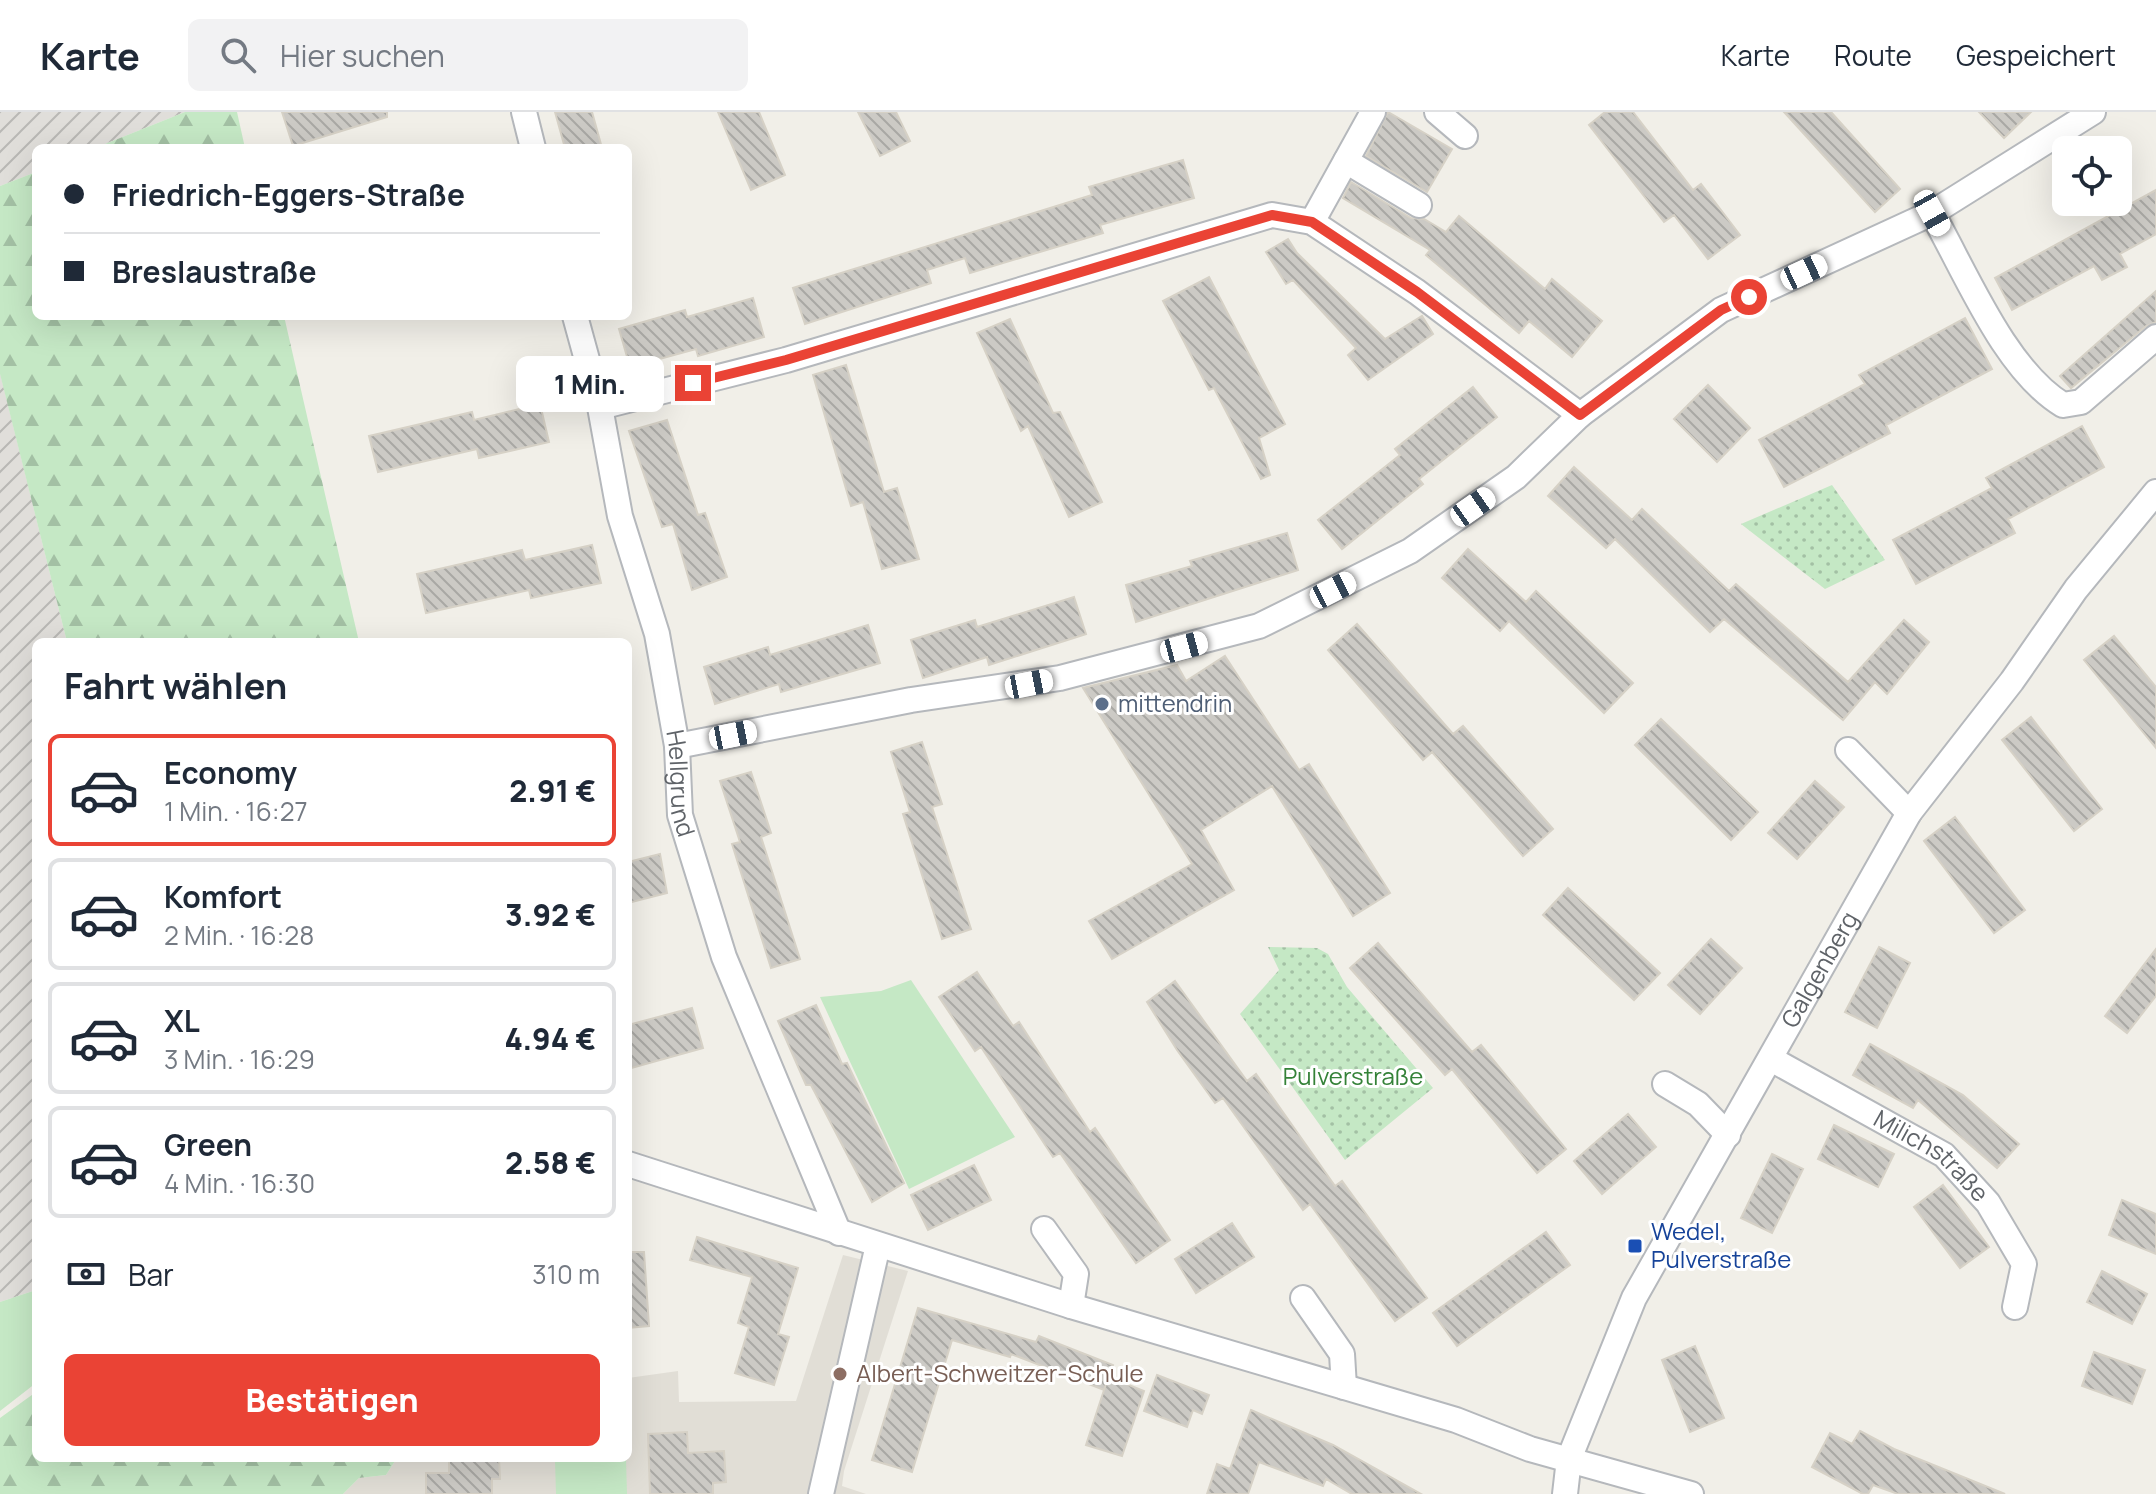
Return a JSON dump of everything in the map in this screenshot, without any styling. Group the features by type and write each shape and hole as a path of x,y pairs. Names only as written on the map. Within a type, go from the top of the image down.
{"street":[{"path":"524,112 532,144"},
{"path":"1312,222 1373,112"},
{"path":"1437,112 1465,136"},
{"path":"677,746 911,700 1060,678 1259,626 1410,551 1516,477 1573,423 1721,310 1932,213 2093,112"},
{"path":"1346,161 1419,205"},
{"path":"1932,213 2015,362 2044,394 2063,405 2081,402 2156,337"},
{"path":"600,407 786,360 1272,215 1312,222 1417,292 1573,423"},
{"name":"Hellgrund","path":"576,320 600,407 620,516 657,634 677,746 680,815 724,957 839,1233"},
{"name":"Galgenberg","path":"1565,1494 1569,1459 1634,1298 1909,813 2012,681 2076,589 2156,492"},
{"path":"1848,750 1909,813"},
{"name":"Milichstraße","path":"1771,1059 1944,1155 1988,1203 2024,1264 2015,1307"},
{"path":"1665,1084 1698,1104 1728,1135"},
{"path":"632,1165 1071,1306 1691,1494"},
{"path":"1044,1229 1076,1274 1071,1306"},
{"path":"821,1494 878,1245"},
{"path":"1303,1298 1342,1354 1344,1387"}],"shaded area":[{"path":"0,112 185,112 105,144 32,144 32,174 0,186"},
{"path":"0,373 66,638 32,638 32,1291 0,1302"},
{"name":"Albert-Schweitzer-Schule","path":"843,1255 908,1271 844,1471 842,1486 866,1494 343,1494 359,1478 386,1475 394,1462 632,1462 632,1377 678,1371 679,1402 796,1401"}],"green space":[{"path":"185,112 237,112 244,144 105,144"},
{"path":"32,174 32,320 285,320 358,638 66,638 0,374 0,186"},
{"path":"1832,485 1885,560 1825,589 1741,524"},
{"name":"Pulverstraße","path":"1268,947 1317,948 1328,954 1347,987 1433,1088 1345,1160 1240,1014 1279,970"},
{"path":"911,980 1015,1137 909,1189 820,997 881,991"},
{"path":"32,1291 32,1386 0,1411 0,1302"},
{"path":"32,1395 32,1462 394,1462 386,1475 359,1478 343,1494 0,1494 0,1418"},
{"path":"555,1462 626,1462 627,1494 556,1494"}],"building":[{"path":"282,112 387,112 387,117 292,144"},
{"path":"555,112 592,112 601,144 564,144"},
{"path":"718,112 759,112 785,175 751,190"},
{"path":"858,112 896,112 910,141 880,156"},
{"path":"1388,112 1452,149 1427,192 1366,156"},
{"path":"1605,112 1633,112 1693,190 1701,184 1740,235 1708,259 1674,215 1664,222 1589,125"},
{"path":"1784,112 1831,112 1900,189 1875,212"},
{"path":"1979,112 2031,112 2004,138"},
{"path":"1183,160 1194,198 1100,225 1103,233 970,273 965,258 927,270 931,283 805,324 793,288 1092,195 1089,187"},
{"path":"1351,182 1411,218 1424,219 1446,232 1459,216 1545,289 1552,279 1602,321 1572,357 1529,321 1519,333 1426,255 1430,250 1343,198"},
{"path":"2156,190 2156,234 2120,254 2127,267 2102,280 2094,266 2012,310 1995,278 2108,216 2132,216 2132,203"},
{"path":"1288,239 1297,253 1385,339 1422,316 1433,334 1368,380 1348,355 1356,348 1293,280 1286,284 1266,252"},
{"path":"1209,277 1285,424 1259,438 1270,475 1261,479 1214,388 1209,390 1163,301"},
{"path":"2156,291 2156,322 2146,326 2071,388 2060,376"},
{"path":"753,298 764,337 698,356 696,349 630,367 619,329 685,310 687,317"},
{"path":"1965,318 1992,369 1886,425 1890,433 1784,487 1759,440 1865,384 1859,375"},
{"path":"1010,319 1053,413 1060,412 1102,502 1069,517 1028,426 1021,431 977,333"},
{"path":"846,365 884,492 897,488 919,559 882,569 863,502 851,506 813,375"},
{"path":"1708,385 1750,428 1717,462 1674,419"},
{"path":"1473,387 1497,417 1419,479 1423,484 1342,549 1318,520 1400,455 1395,449"},
{"path":"540,404 549,442 479,458 477,449 378,472 369,436 472,412 474,420"},
{"path":"667,420 698,515 705,513 727,577 692,590 673,524 662,527 629,431"},
{"path":"2082,426 2104,467 2008,519 2015,533 1916,584 1893,540 1992,488 1986,478"},
{"path":"1574,467 1632,520 1642,509 1729,591 1736,584 1848,682 1904,620 1929,642 1887,694 1875,682 1843,720 1724,619 1710,632 1615,539 1606,548 1548,496"},
{"path":"1287,533 1298,570 1136,622 1126,585 1192,566 1190,561"},
{"path":"592,545 601,583 531,598 529,590 426,613 417,574 522,550 525,560"},
{"path":"1468,549 1526,602 1536,591 1633,683 1604,713 1509,621 1500,631 1442,578"},
{"path":"1074,597 1086,634 989,665 987,657 923,678 911,640 975,620 977,627"},
{"path":"1357,624 1453,734 1463,726 1553,829 1523,856 1432,752 1423,760 1328,650"},
{"path":"868,625 880,663 781,692 779,684 715,704 704,667 768,647 770,655"},
{"path":"2114,636 2156,687 2156,748 2084,660"},
{"path":"1225,656 1299,770 1309,764 1390,893 1353,916 1272,786 1201,830 1234,890 1112,959 1089,921 1192,864 1083,688 1177,665 1186,681"},
{"path":"2031,717 2102,809 2074,831 2002,740"},
{"path":"1661,719 1758,812 1731,840 1635,745"},
{"path":"922,742 942,804 932,807 971,929 942,939 903,814 910,812 891,752"},
{"path":"751,772 771,833 761,837 800,959 771,968 732,844 740,842 720,781"},
{"path":"1815,781 1844,807 1797,859 1768,833"},
{"path":"1955,817 2025,910 1994,933 1924,841"},
{"path":"660,854 667,893 632,902 632,861"},
{"path":"1568,888 1660,973 1634,1000 1543,915"},
{"path":"1711,939 1742,968 1700,1014 1668,985"},
{"path":"1378,943 1472,1052 1481,1045 1566,1149 1537,1173 1452,1069 1445,1075 1350,968"},
{"path":"1879,947 1910,963 1877,1028 1845,1012"},
{"path":"2156,949 2156,996 2127,1033 2105,1016"},
{"path":"977,972 1013,1026 1019,1022 1090,1132 1095,1128 1170,1240 1136,1263 1060,1153 1053,1157 981,1047 975,1051 939,997"},
{"path":"1175,981 1247,1081 1256,1074 1335,1186 1342,1181 1427,1298 1395,1321 1310,1204 1303,1210 1223,1098 1215,1103 1177,1050 1147,1002"},
{"path":"816,1005 842,1064 847,1063 904,1183 872,1202 811,1085 806,1085 778,1021"},
{"path":"692,1008 703,1048 632,1068 632,1024"},
{"path":"1870,1044 1963,1095 2019,1144 1997,1168 1918,1100 1913,1108 1853,1075"},
{"path":"1628,1114 1656,1147 1602,1194 1574,1161"},
{"path":"1834,1125 1894,1154 1878,1187 1818,1159"},
{"path":"1772,1154 1803,1169 1772,1233 1741,1218"},
{"path":"974,1165 991,1200 928,1230 911,1195"},
{"path":"1943,1185 1989,1247 1960,1268 1914,1207"},
{"path":"2122,1200 2156,1214 2156,1254 2109,1235"},
{"path":"1232,1223 1254,1257 1196,1293 1175,1259"},
{"path":"1546,1232 1570,1265 1457,1346 1433,1313"},
{"path":"697,1237 798,1268 778,1334 789,1337 774,1385 735,1373 749,1327 738,1323 752,1277 690,1260"},
{"path":"632,1252 644,1252 649,1326 632,1328"},
{"path":"2102,1271 2147,1294 2132,1324 2087,1302"},
{"path":"918,1308 1036,1342 1039,1336 1113,1365 1109,1377 1144,1391 1122,1456 1086,1445 1106,1384 1104,1390 1011,1354 1010,1357 952,1340 912,1472 872,1460"},
{"path":"1695,1346 1724,1418 1690,1432 1662,1360"},
{"path":"2094,1352 2145,1370 2132,1404 2082,1386"},
{"path":"1157,1375 1209,1395 1202,1414 1193,1410 1187,1427 1144,1411"},
{"path":"1251,1410 1333,1445 1421,1494 1352,1494 1326,1479 1323,1486 1259,1462 1248,1494 1207,1494 1217,1464 1230,1469"},
{"path":"1860,1431 1894,1449 2005,1494 1898,1494 1873,1485 1868,1494 1863,1494 1812,1467 1830,1433 1852,1444"},
{"path":"687,1432 688,1453 724,1451 726,1482 713,1483 713,1494 650,1494 648,1434"},
{"path":"449,1462 499,1462 500,1479 492,1479 492,1494 426,1494 426,1473 449,1473"}],"place":[{"name":"mittendrin","path":"1102,704"},
{"name":"Wedel, Pulverstraße","path":"1635,1246"},
{"name":"Albert-Schweitzer-Schule","path":"840,1374"}],"route":[{"path":"693,383 786,360 1272,215 1312,222 1417,292 1580,415 1721,310 1749,297"}]}
